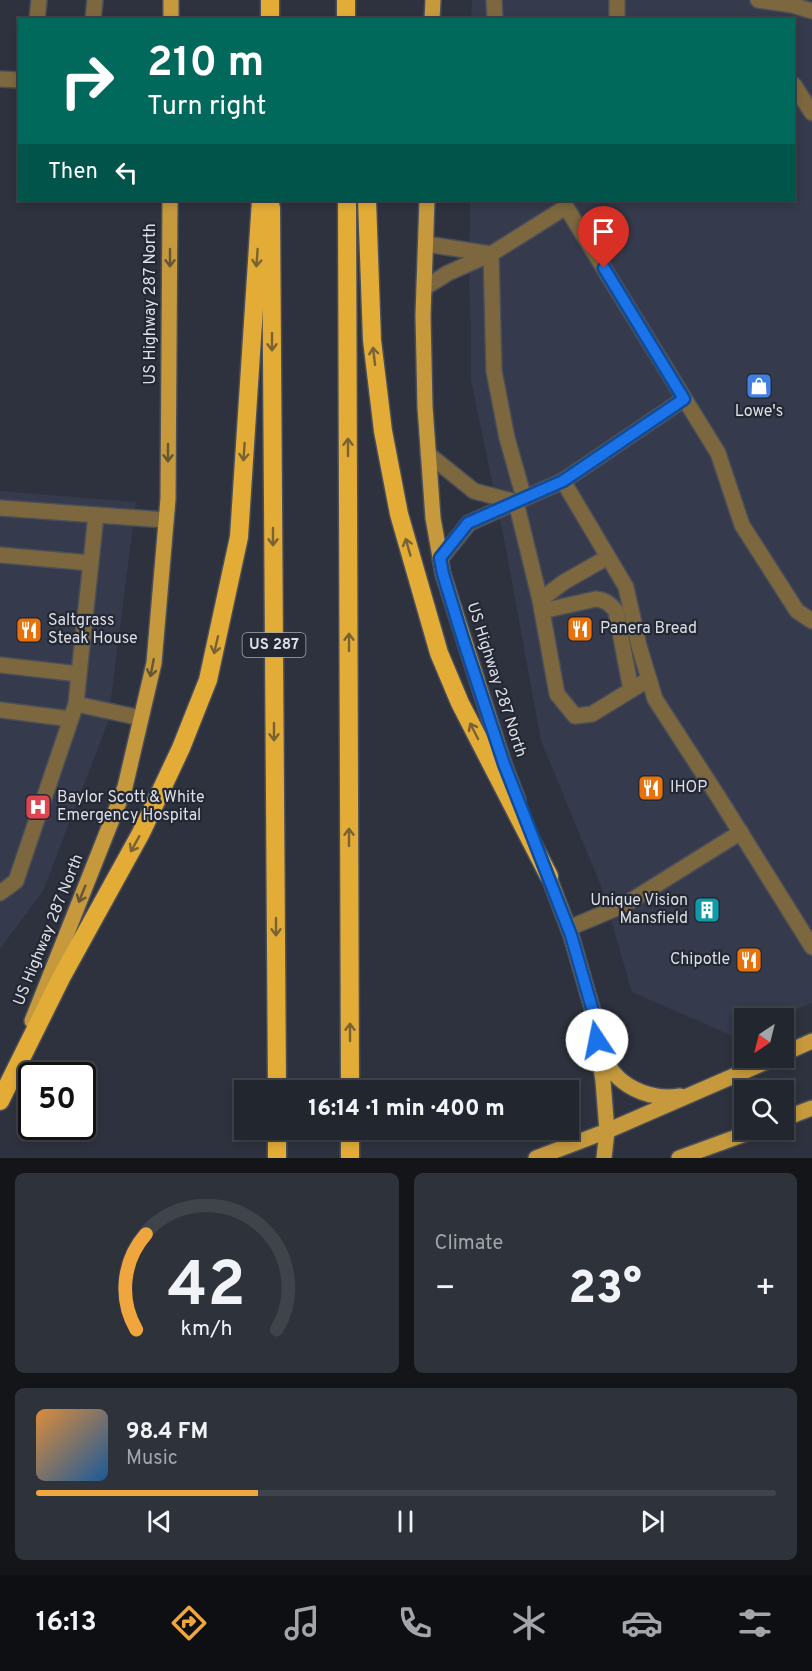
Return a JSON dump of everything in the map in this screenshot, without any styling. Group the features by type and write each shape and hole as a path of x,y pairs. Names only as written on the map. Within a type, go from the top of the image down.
{"highway":[{"path":"270,0 270,18"},
{"path":"0,1101 61,978 141,833 182,748 208,680 239,537 261,201"},
{"name":"US 287","path":"271,201 277,1080"},
{"path":"347,201 350,1080"},
{"path":"367,201 372,340 383,430 399,514 439,653 460,703 549,876"},
{"path":"277,1140 277,1158"},
{"path":"350,1140 350,1158"}],"main road":[{"path":"171,0 171,18"},
{"path":"432,18 433,0"},
{"name":"US Highway 287 North","path":"0,1101 125,787 154,663 168,487 170,201"},
{"name":"US Highway 287 North","path":"427,201 424,288 425,407 433,518 440,558 463,639 504,764 569,928 592,1008 603,1081 607,1131 604,1158"},
{"path":"597,1040 606,1062 622,1081 643,1094 668,1098 692,1094"},
{"path":"794,1049 812,1041"},
{"path":"536,1158 607,1131 752,1068"},
{"path":"794,1115 812,1108"},
{"path":"680,1158 695,1155 734,1139"}],"lane":[{"path":"37,18 39,0"},
{"path":"93,18 95,0"},
{"path":"495,0 495,18"},
{"path":"617,0 617,18"},
{"path":"759,0 812,11"},
{"path":"0,79 18,80"},
{"path":"795,87 812,113"},
{"path":"424,288 448,273 491,254 572,203 684,399 718,453 741,525 797,611 812,621"},
{"path":"426,244 491,254"},
{"path":"491,254 494,371 557,694 575,716 592,714 649,679"},
{"path":"440,558 468,523 563,481 684,399"},
{"path":"428,454 474,491 520,500"},
{"path":"563,481 626,587 639,646 655,699 812,947"},
{"path":"0,508 166,520"},
{"path":"0,893 16,881 76,704 96,515"},
{"path":"0,555 91,563"},
{"path":"541,605 564,582 608,558"},
{"path":"541,605 605,600 616,611 632,690"},
{"path":"0,665 79,674"},
{"path":"76,704 141,718"},
{"path":"0,710 71,719"},
{"path":"569,928 624,905 741,832"}],"shaded area":[{"path":"472,0 812,0 812,1003 794,1010 794,1008 734,1008 734,1037 632,992 601,886 541,741 505,544 471,380 470,201 795,201 795,18 471,18"},
{"path":"0,491 136,502 108,722 43,891 0,949"}],"place":[{"name":"Lowe's","path":"759,386"},
{"name":"Panera Bread","path":"580,629"},
{"name":"Saltgrass Steak House","path":"29,630"},
{"name":"IHOP","path":"651,788"},
{"name":"Baylor Scott & White Emergency Hospital","path":"38,807"},
{"name":"Unique Vision Mansfield","path":"707,910"},
{"name":"Chipotle","path":"749,960"}],"route":[{"path":"597,1040 592,1008 571,935 504,764 463,639 440,558 468,523 563,481 684,399 604,268"}]}
